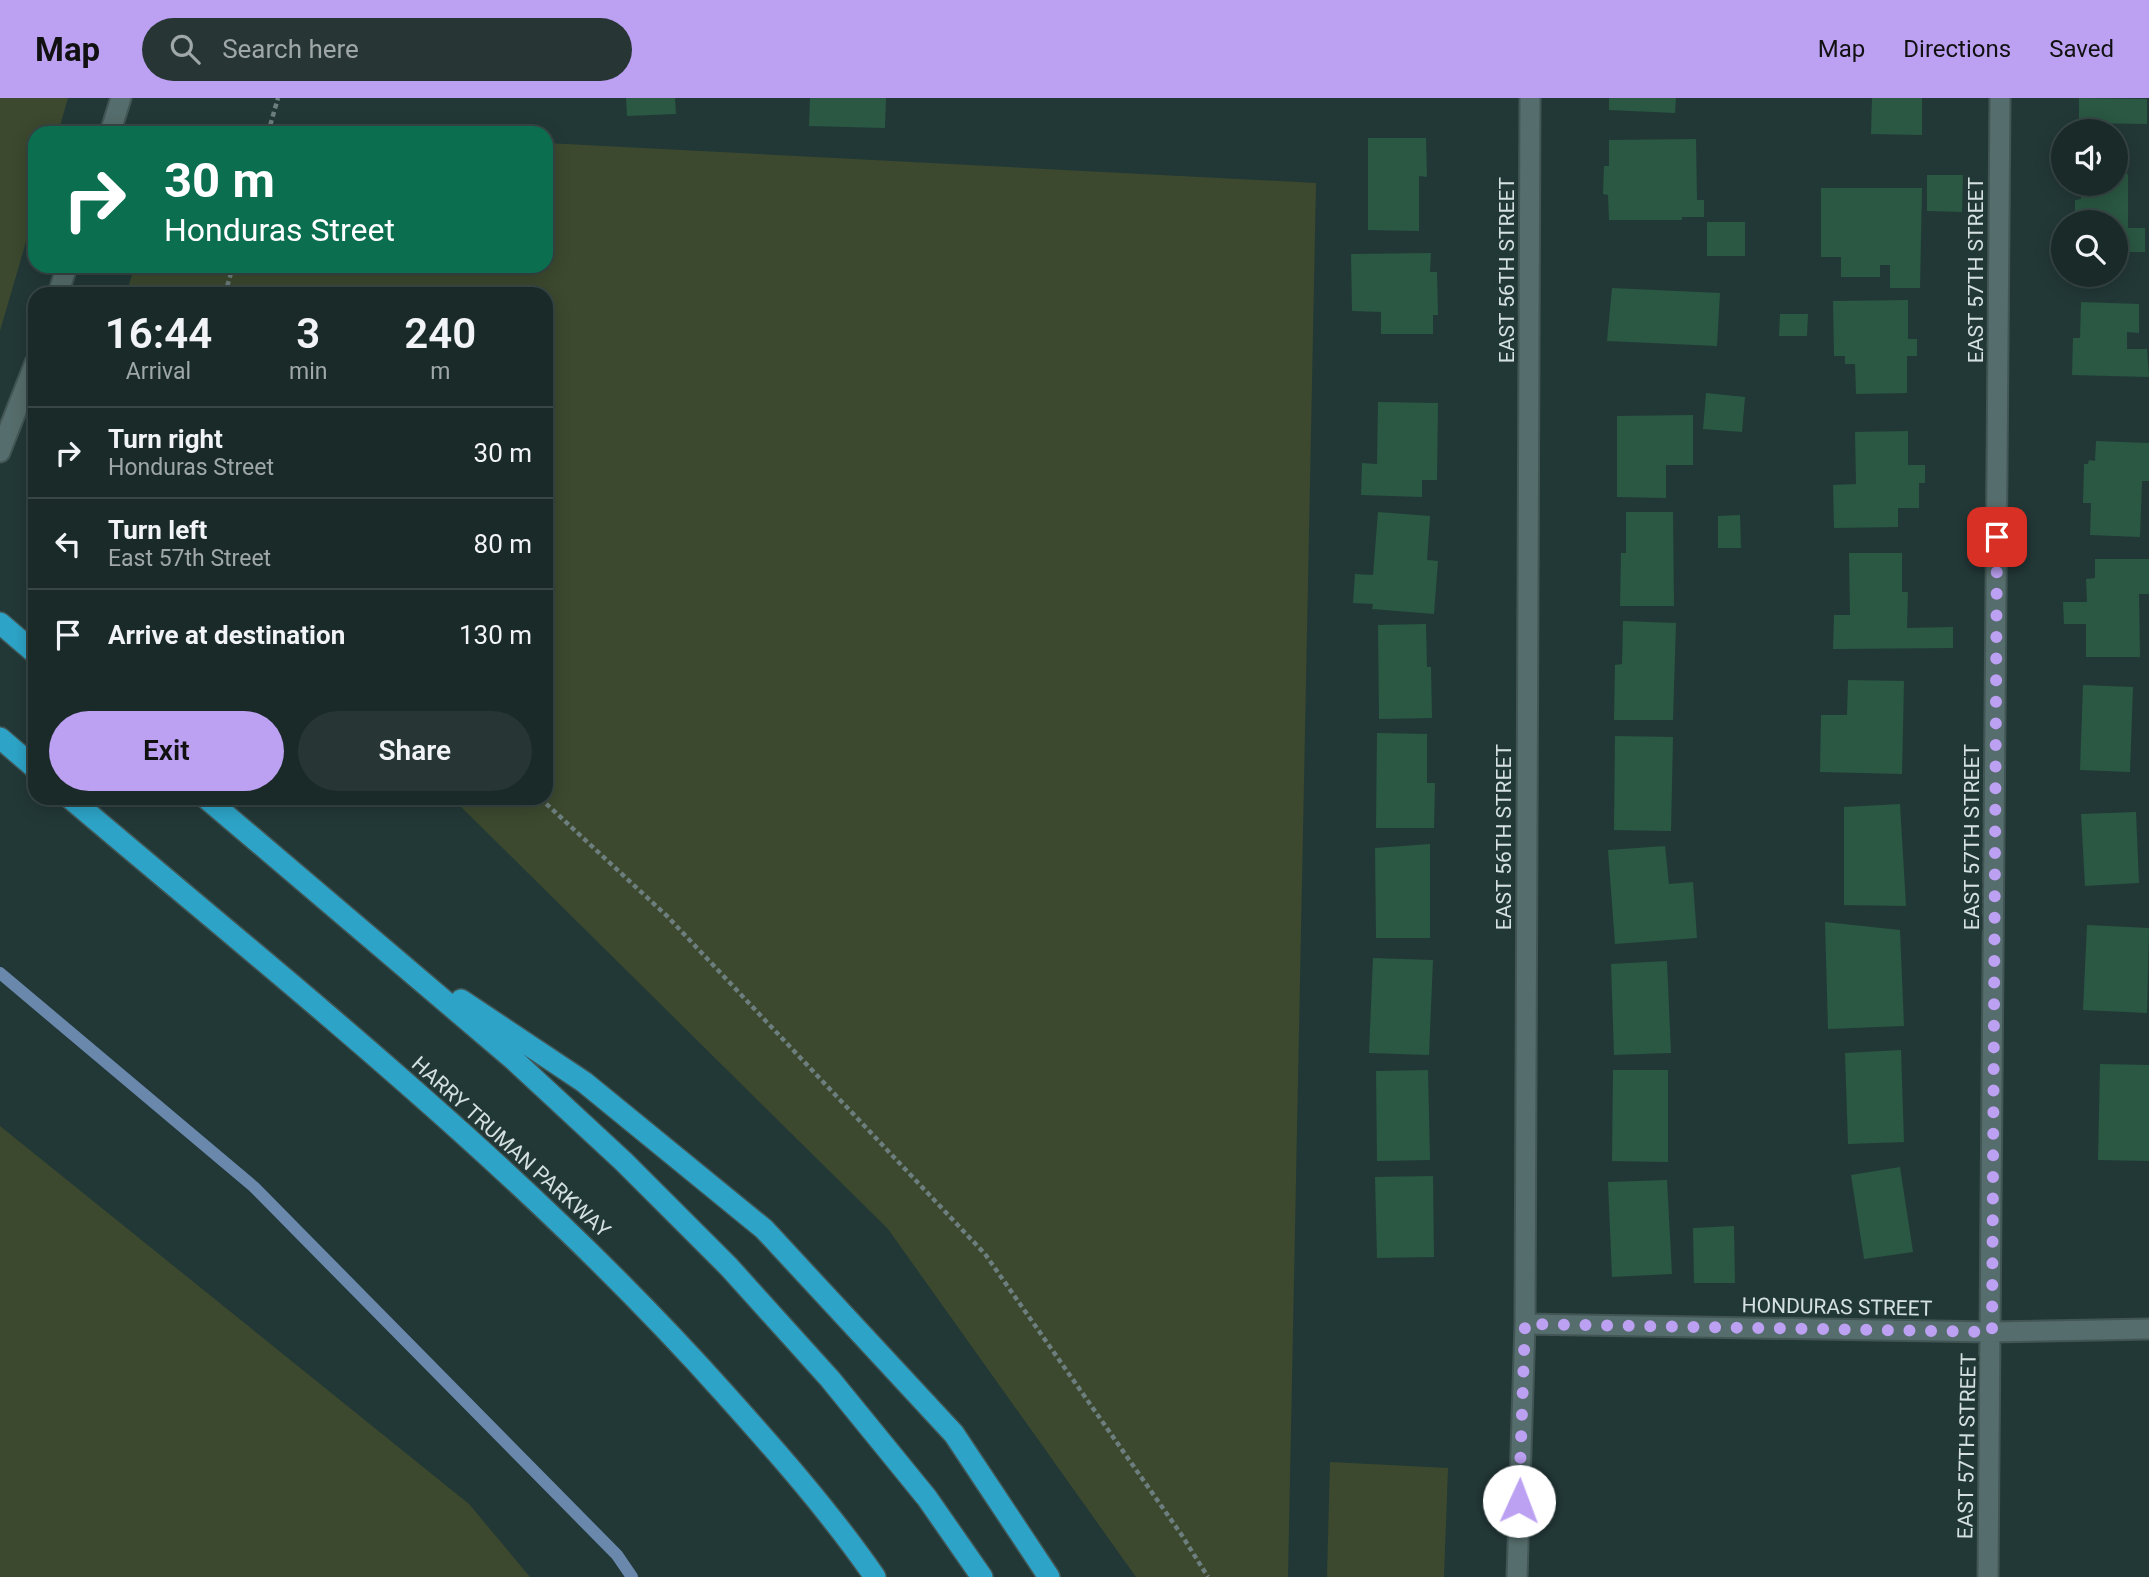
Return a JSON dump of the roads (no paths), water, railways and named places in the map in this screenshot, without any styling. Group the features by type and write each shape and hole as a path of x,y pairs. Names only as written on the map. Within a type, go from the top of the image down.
{"highway":[{"path":"0,623 28,647"},
{"path":"0,738 28,762"},
{"name":"HARRY TRUMAN PARKWAY","path":"78,805 455,1125 563,1224 666,1328 763,1437 875,1577"},
{"path":"214,805 513,1059 623,1161 729,1267 883,1444 927,1498 982,1577"},
{"path":"387,952 584,1082 764,1229 954,1434 1049,1577"}],"street":[{"path":"112,126 121,98"},
{"name":"EAST 56TH STREET","path":"1517,1577 1525,1324 1530,98"},
{"name":"EAST 57TH STREET","path":"1988,1577 2000,98"},
{"path":"0,452 28,386"},
{"name":"HONDURAS STREET","path":"1525,1324 1992,1332 2149,1329"}],"waterway":[{"path":"0,973 254,1187 617,1555 632,1577"}]}
